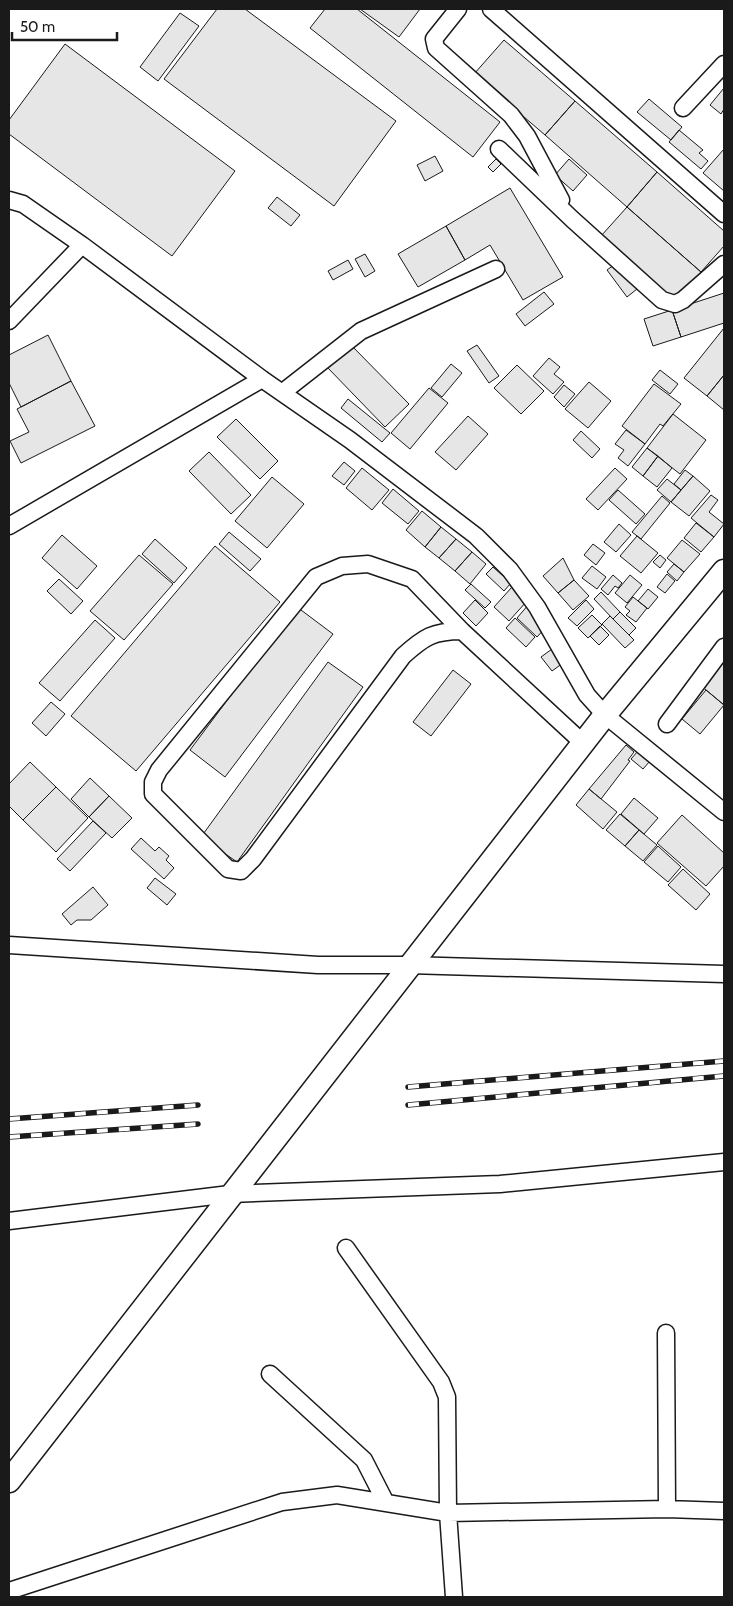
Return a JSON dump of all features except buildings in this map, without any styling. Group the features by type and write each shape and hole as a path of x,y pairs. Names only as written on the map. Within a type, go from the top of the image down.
{"highway":[{"path":"9,1481 408,965 605,715 724,571"}],"street":[{"path":"458,9 434,39 436,48 512,115 527,136 548,180 572,219"},
{"path":"491,9 724,214"},
{"path":"683,108 724,64"},
{"path":"499,149 572,219 662,300 675,304 682,300 724,264"},
{"path":"9,200 23,204 82,245 262,379 350,440 476,536 510,570 536,607 587,695 605,715 724,812"},
{"path":"9,322 82,245"},
{"path":"283,392 361,331 496,269"},
{"path":"9,526 262,379"},
{"path":"462,631 439,631 422,639 403,656 253,859 241,871 228,869 152,794 153,782 159,770 316,577 342,566 368,564 412,579 462,631 583,743"},
{"path":"667,724 724,646"},
{"path":"9,945 318,965 408,965 724,974"},
{"path":"9,1221 230,1194 500,1184 724,1162"},
{"path":"346,1248 441,1382 448,1397 448,1513 454,1597"},
{"path":"666,1333 667,1509"},
{"path":"270,1374 364,1460 386,1503"},
{"path":"9,1591 282,1502 337,1495 448,1513 667,1509 724,1511"}],"railway":[{"path":"408,1087 724,1061"},
{"path":"408,1105 724,1076"},
{"path":"9,1119 198,1105"},
{"path":"9,1137 198,1124"}]}
